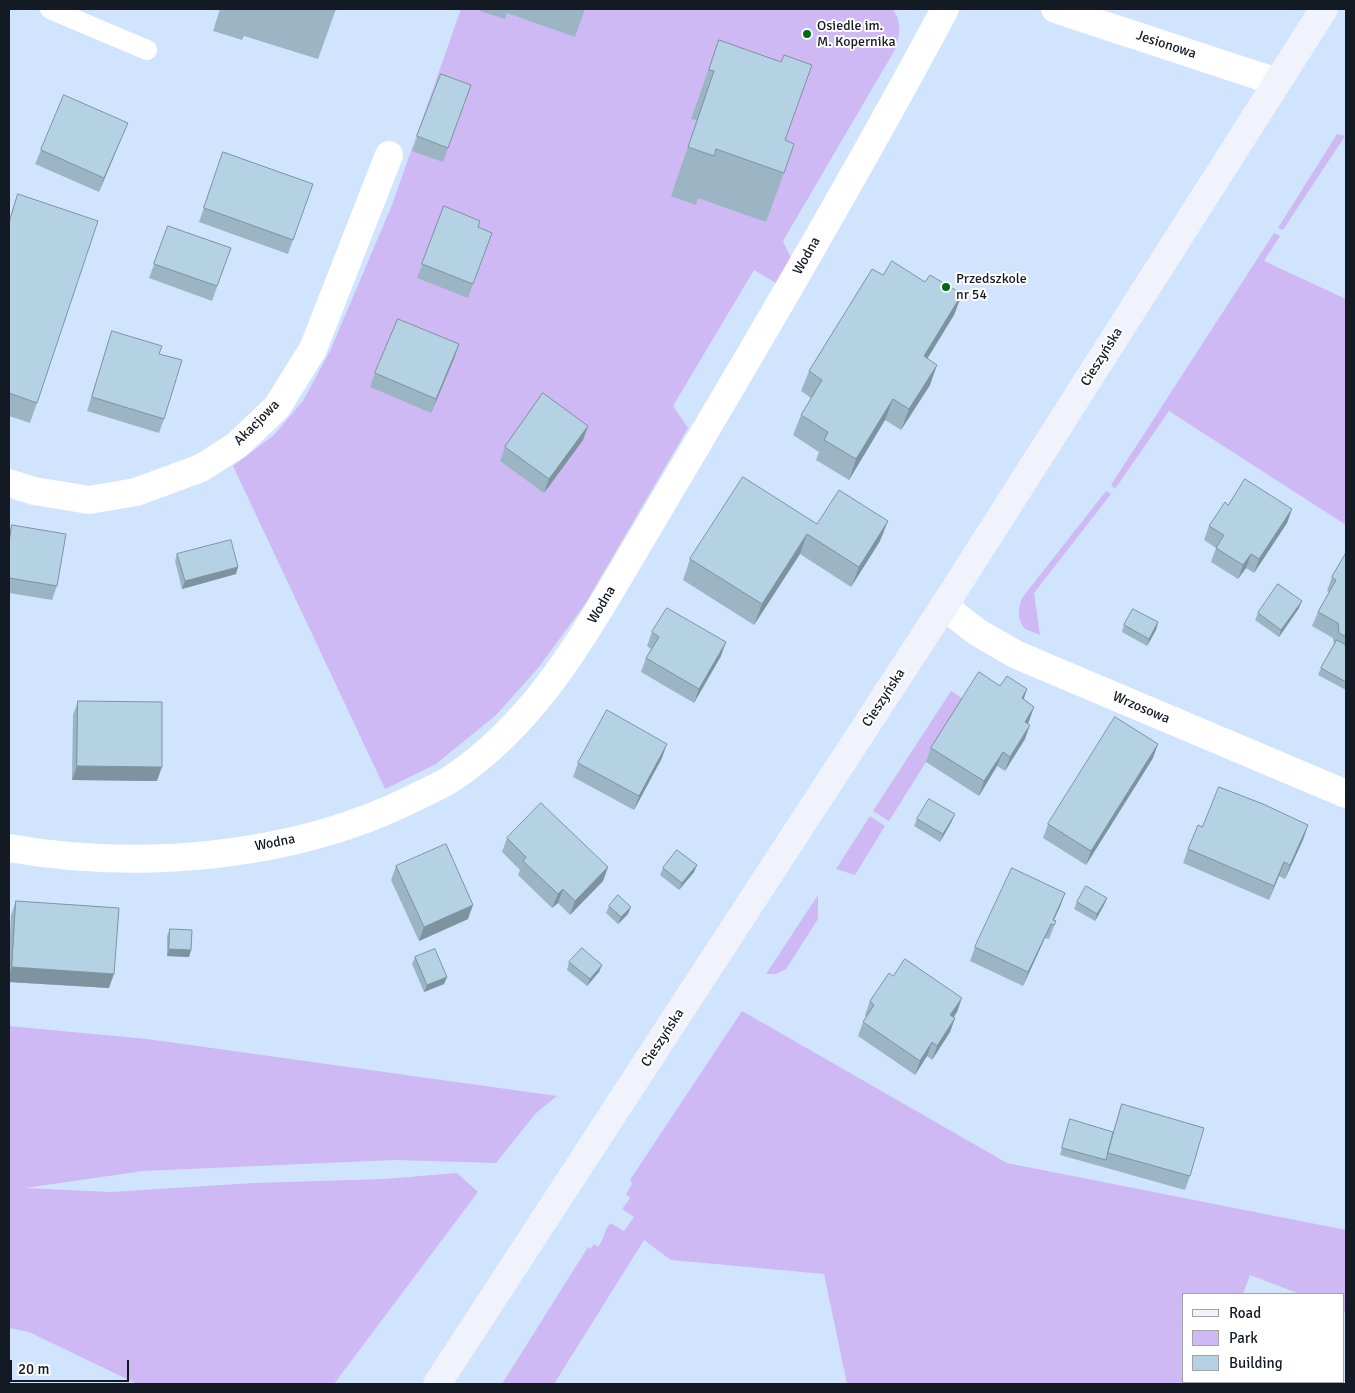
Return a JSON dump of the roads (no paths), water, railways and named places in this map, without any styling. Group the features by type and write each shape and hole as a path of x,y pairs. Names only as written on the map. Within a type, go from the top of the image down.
{"main road":[{"name":"Cieszyńska","path":"437,1384 944,606 1324,9"}],"street":[{"name":"Wodna","path":"9,848 89,858 148,859 210,854 330,831 390,810 450,780 512,729 555,678 592,622 793,282 945,9"},
{"name":"Jesionowa","path":"1056,9 1277,82"},
{"name":"Akacjowa","path":"9,483 34,491 89,500 136,492 200,468 237,445 277,406 313,350 389,155"},
{"name":"Wrzosowa","path":"944,606 977,632 1016,655 1346,794"}],"lane":[{"path":"50,9 147,50"}],"place":[{"name":"Osiedle im. M. Kopernika","path":"807,34"},
{"name":"Przedszkole nr 54","path":"946,287"}]}
